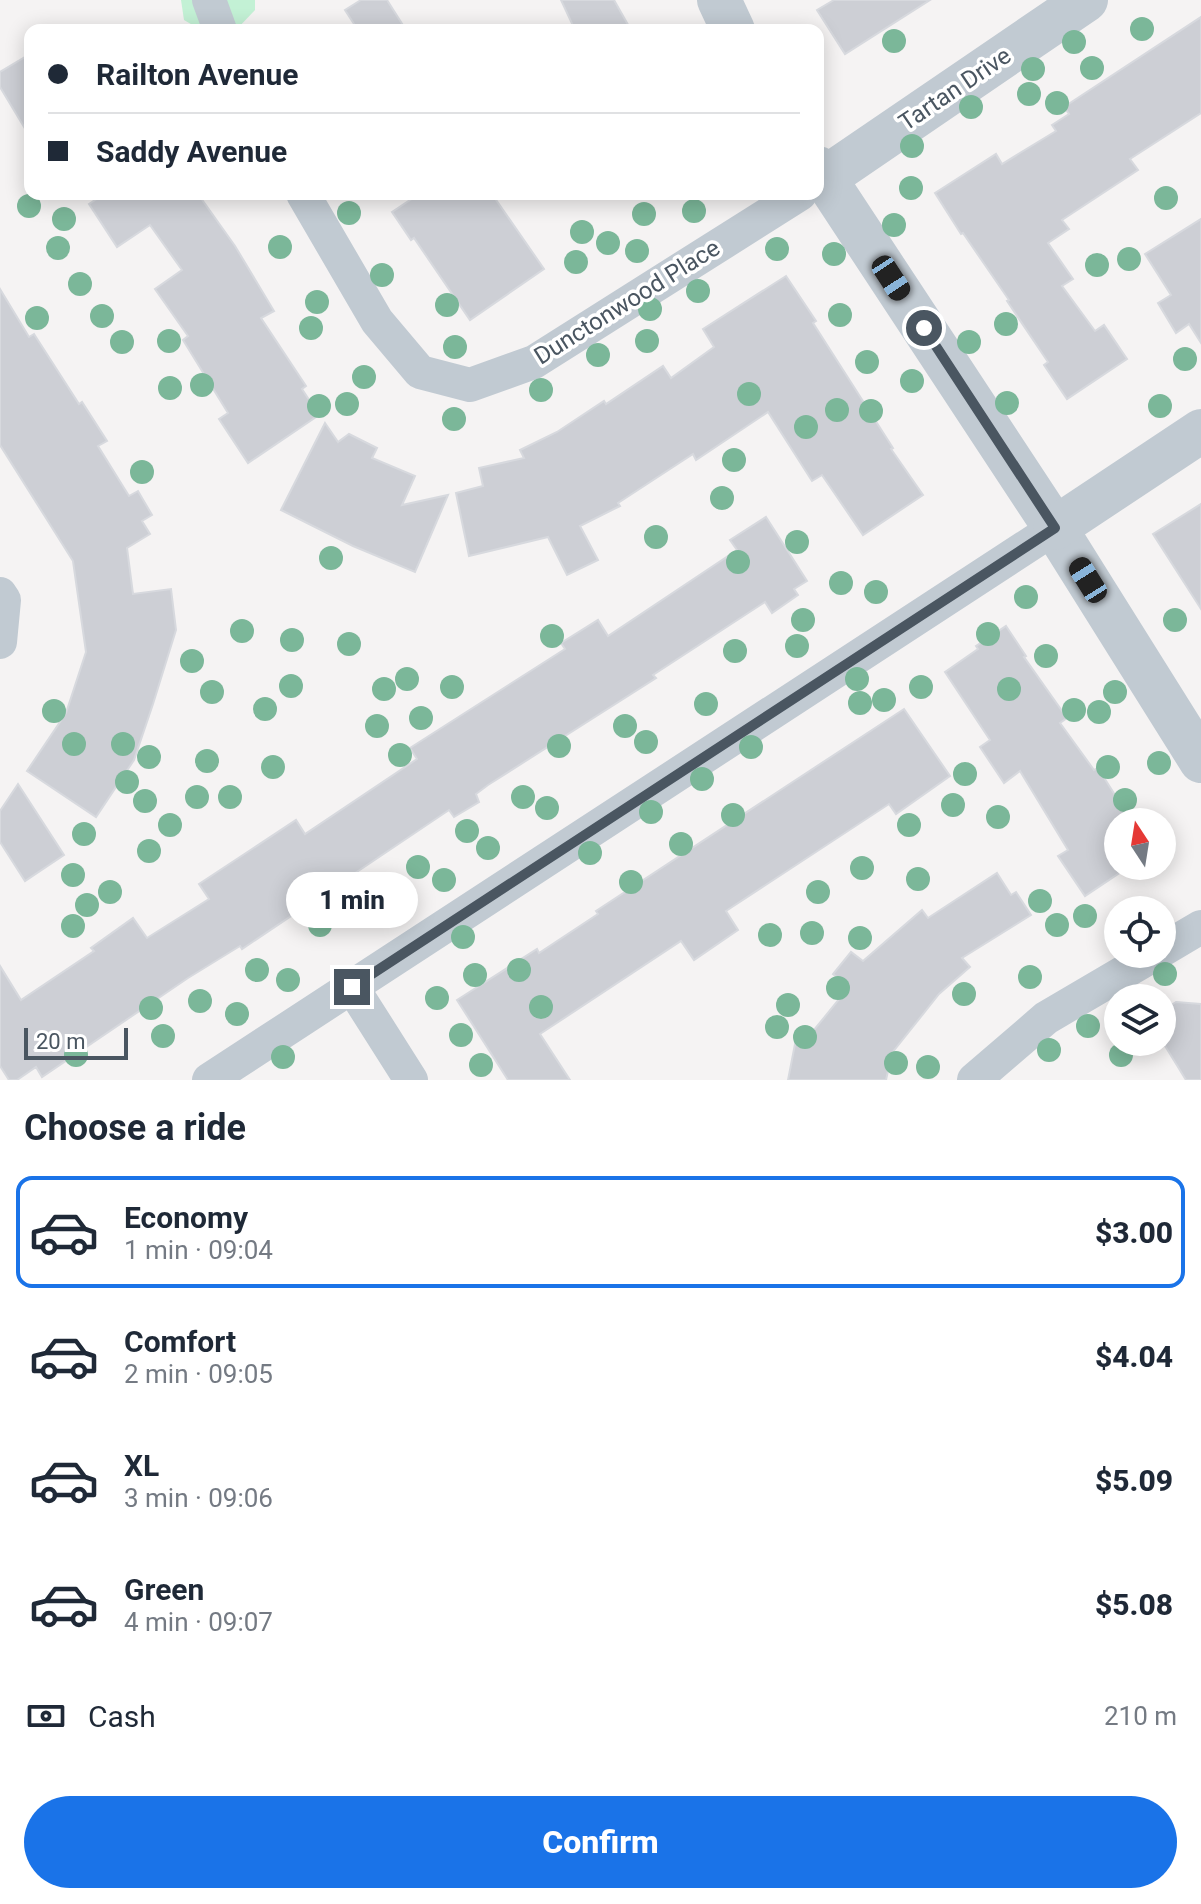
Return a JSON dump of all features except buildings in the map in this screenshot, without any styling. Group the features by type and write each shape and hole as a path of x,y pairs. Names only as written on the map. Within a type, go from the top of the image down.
{"street":[{"path":"209,0 218,24"},
{"path":"719,0 730,24"},
{"name":"Tartan Drive","path":"824,175 1086,0"},
{"path":"824,194 1055,528 1201,761"},
{"name":"Dunctonwood Place","path":"306,200 377,321 420,372 470,385 534,362 786,200"},
{"path":"209,1080 1201,431"},
{"path":"0,594 4,600 0,642"},
{"path":"1176,942 1201,927"},
{"path":"974,1080 1046,1018 1131,968"},
{"path":"352,987 411,1080"}],"green space":[{"path":"181,0 255,0 255,10 242,24 191,24 184,20"}],"route":[{"path":"352,987 1055,528 924,328"}]}
